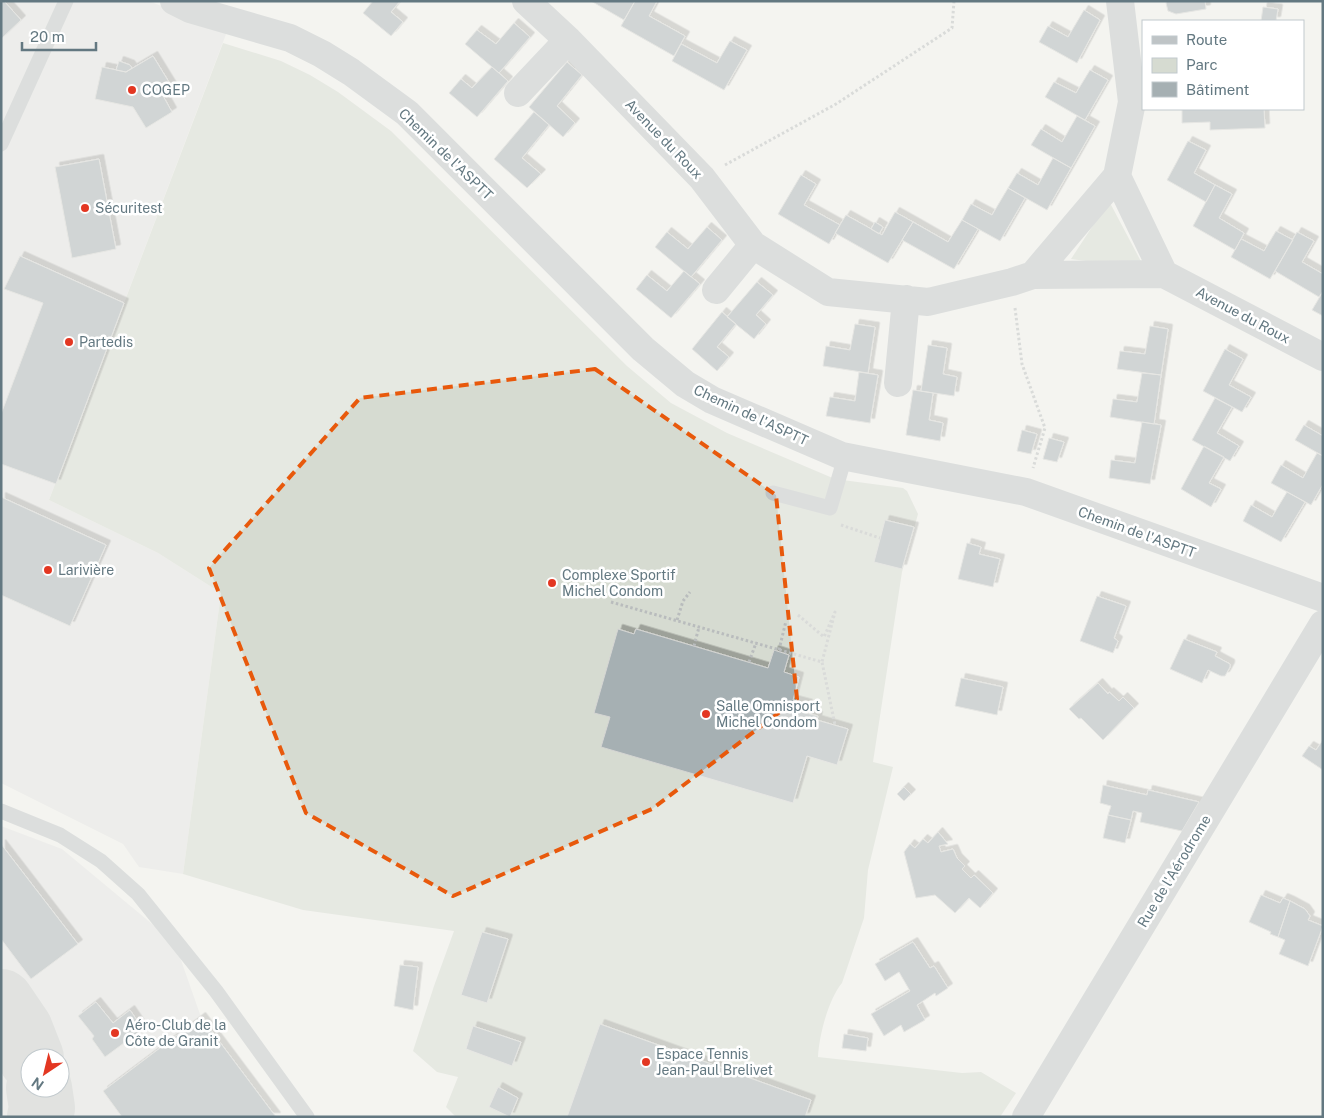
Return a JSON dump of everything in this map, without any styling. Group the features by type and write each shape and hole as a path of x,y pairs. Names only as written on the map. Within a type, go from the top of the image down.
{"street":[{"name":"Chemin de l'ASPTT","path":"174,1 190,9 290,38 322,54 351,72 407,113 644,349 685,384 737,411 845,456 1026,492 1323,598"},
{"name":"Avenue du Roux","path":"526,1 568,40 702,178 753,245 828,292 928,302 1023,278 1164,274 1323,357"},
{"path":"1023,278 1117,176 1132,102 1120,1"},
{"path":"518,93 568,40"},
{"path":"1117,176 1164,274"},
{"path":"716,290 753,245"},
{"path":"898,383 906,300"},
{"name":"Rue de l'Aérodrome","path":"1026,1117 1323,624"}],"lane":[{"path":"1,144 66,1"},
{"path":"773,492 830,508 845,456"},
{"path":"1,812 60,835 101,861 138,894 216,992 307,1117"}],"path":[{"path":"702,178 836,104 952,28 954,1"},
{"path":"1023,278 1022,364 1045,428 1026,492"},
{"path":"834,522 880,538"},
{"path":"677,620 683,601 690,592"},
{"path":"611,602 822,662"},
{"path":"798,615 824,637 835,612 822,662 835,725"},
{"path":"779,650 786,621"},
{"path":"694,646 699,627"},
{"path":"749,662 756,643"}],"highlighted area":[{"path":"595,369 776,495 797,699 652,809 453,896 306,813 209,568 360,398"}],"shaded area":[{"path":"1,1 149,1 198,21 228,29 49,500 158,553 221,593 183,874 139,867 123,844 1,783"},
{"path":"1,826 62,849 175,943 201,1017 276,1117 1,1117"}],"green space":[{"name":"Complexe Sportif Michel Condom","path":"223,43 281,61 310,75 338,92 391,131 627,366 671,403 727,433 835,479 903,488 907,491 918,514 902,572 873,762 893,767 868,870 864,918 842,983 832,999 825,1018 818,1057 962,1073 981,1072 1016,1093 1000,1117 456,1117 446,1107 458,1077 437,1072 413,1051 454,931 303,910 183,874 221,593 158,553 49,500"},
{"path":"1109,201 1145,269 1071,259"}],"building":[{"path":"1,1 4,1 21,20 1,39"},
{"path":"373,1 400,1 391,12 403,22 391,36 363,13"},
{"path":"591,1 635,1 624,20"},
{"path":"635,1 657,1 649,16 685,36 674,56 621,26"},
{"path":"1167,1 1205,1 1206,9 1176,14 1168,11"},
{"path":"1263,7 1278,9 1276,20 1261,20"},
{"path":"1084,10 1100,20 1077,63 1039,42 1048,26 1068,37"},
{"path":"514,23 530,37 499,73 465,44 477,30 496,44"},
{"path":"730,41 747,50 724,90 672,61 681,44 717,63"},
{"name":"COGEP","path":"153,56 172,87 162,94 172,112 146,128 133,107 95,99 102,67 126,72"},
{"path":"119,61 130,65 132,68 126,72 116,70"},
{"path":"567,62 582,75 557,106 575,123 563,137 529,107"},
{"path":"492,67 508,81 477,117 449,93 461,79 472,88"},
{"path":"1090,70 1108,80 1085,120 1045,97 1054,82 1076,93"},
{"path":"1182,110 1264,110 1265,128 1210,130 1210,122 1182,123"},
{"path":"534,112 549,125 522,158 541,174 527,188 494,159"},
{"path":"1077,116 1095,126 1071,168 1031,145 1041,129 1062,142"},
{"path":"1188,141 1206,150 1194,173 1215,185 1206,202 1167,180"},
{"path":"1053,158 1071,168 1047,210 1008,188 1017,173 1038,185"},
{"name":"Sécuritest","path":"99,159 116,249 72,258 55,167"},
{"path":"801,175 816,184 804,205 840,225 829,244 778,214"},
{"path":"1215,185 1232,194 1219,218 1244,233 1235,250 1193,226"},
{"path":"1008,188 1025,198 1000,241 962,220 971,204 992,215"},
{"path":"895,212 913,222 888,263 835,233 846,215 882,235"},
{"path":"962,220 978,229 954,269 902,240 913,222 948,242"},
{"path":"875,222 883,227 879,234 871,229"},
{"path":"707,227 722,240 691,277 655,247 667,232 688,249"},
{"path":"1276,231 1293,240 1270,279 1231,257 1241,239 1264,251"},
{"path":"1297,232 1314,241 1302,262 1323,274 1323,291 1319,297 1275,271"},
{"name":"Partedis","path":"20,256 124,303 56,484 1,464 1,414 43,303 4,289"},
{"path":"684,271 700,284 671,318 636,289 647,275 667,291"},
{"path":"757,282 773,295 756,315 766,324 754,339 727,317"},
{"path":"1323,293 1323,316 1312,310"},
{"path":"722,312 736,324 717,347 729,357 717,371 692,349"},
{"path":"855,324 875,327 868,373 823,366 826,346 850,350"},
{"path":"1150,326 1168,329 1161,375 1117,369 1120,351 1145,354"},
{"path":"928,345 947,348 943,374 957,377 954,396 921,391"},
{"path":"1225,349 1243,359 1229,385 1251,397 1242,412 1203,391"},
{"path":"859,372 878,375 870,423 826,416 830,397 855,401"},
{"path":"1142,373 1161,375 1154,424 1110,417 1113,399 1137,402"},
{"path":"913,390 933,393 929,420 943,423 940,441 906,435"},
{"path":"1215,398 1232,407 1217,433 1239,446 1230,461 1192,440"},
{"path":"1142,422 1161,425 1150,484 1109,478 1111,460 1135,463"},
{"path":"1304,425 1323,436 1323,456 1295,440"},
{"path":"1022,430 1037,434 1031,454 1017,451"},
{"path":"1049,438 1064,442 1057,462 1043,459"},
{"path":"1204,446 1224,457 1209,483 1221,489 1211,507 1181,489"},
{"path":"1317,453 1323,456 1323,484 1311,505 1271,483 1281,465 1303,478"},
{"path":"1287,492 1305,502 1281,542 1243,521 1251,505 1272,517"},
{"name":"Larivière","path":"1,497 106,545 70,626 1,595"},
{"path":"885,520 914,527 902,569 874,562"},
{"path":"967,543 981,547 979,554 1000,559 993,587 958,579"},
{"path":"1097,596 1126,606 1114,638 1118,641 1113,653 1080,641"},
{"name":"Salle Omnisport Michel Condom","path":"618,629 634,634 636,629 768,668 774,650 789,655 784,672 799,677 793,700 808,704 806,713 818,716 817,720 848,729 837,765 807,756 793,803 601,747 610,717 594,713"},
{"path":"1184,639 1217,652 1215,656 1230,664 1225,676 1208,670 1202,683 1170,669"},
{"path":"961,678 1003,687 997,715 955,706"},
{"path":"1098,683 1108,694 1109,692 1119,701 1123,697 1134,708 1103,740 1069,709"},
{"path":"1323,740 1323,770 1302,756 1309,746 1316,750"},
{"path":"1103,785 1147,795 1148,790 1199,802 1182,831 1140,822 1142,813 1133,811 1131,820 1108,815 1111,806 1100,803"},
{"path":"904,787 911,794 904,801 897,794"},
{"path":"1108,815 1131,820 1125,843 1103,838"},
{"path":"938,832 948,844 939,846 941,852 953,849 957,858 965,866 962,869 971,878 974,875 993,893 980,908 969,898 955,913 935,895 916,898 904,852 910,844 915,848 923,839 928,843"},
{"path":"1,844 78,944 31,979 1,939"},
{"path":"1261,895 1280,903 1283,898 1290,901 1278,937 1249,922"},
{"path":"1290,901 1305,909 1310,916 1308,920 1323,926 1308,966 1279,954 1285,940 1278,937"},
{"path":"482,932 508,939 487,1003 461,995"},
{"path":"913,942 930,968 934,966 948,988 936,996 935,993 917,1005 925,1020 904,1032 901,1025 884,1036 871,1014 910,991 899,972 885,981 875,964"},
{"path":"400,965 418,967 413,1010 394,1006"},
{"name":"Aéro-Club de la Côte de Granit","path":"96,1002 113,1023 130,1010 143,1029 105,1057 92,1039 94,1036 78,1016"},
{"path":"201,1017 276,1117 122,1117 103,1091"},
{"name":"Espace Tennis Jean-Paul Brelivet","path":"600,1024 811,1100 805,1117 567,1117"},
{"path":"473,1026 521,1042 512,1066 466,1049"},
{"path":"844,1034 868,1038 866,1051 842,1048"},
{"path":"498,1087 518,1098 510,1117 489,1107"}],"taxiway":[{"path":"1,1002 20,1030 27,1048"},
{"path":"40,1098 42,1108 40,1117"}],"place":[{"name":"COGEP","path":"132,90"},
{"name":"Sécuritest","path":"85,208"},
{"name":"Partedis","path":"69,342"},
{"name":"Larivière","path":"48,570"},
{"name":"Complexe Sportif Michel Condom","path":"552,583"},
{"name":"Salle Omnisport Michel Condom","path":"706,714"},
{"name":"Aéro-Club de la Côte de Granit","path":"115,1033"},
{"name":"Espace Tennis Jean-Paul Brelivet","path":"646,1062"}]}
